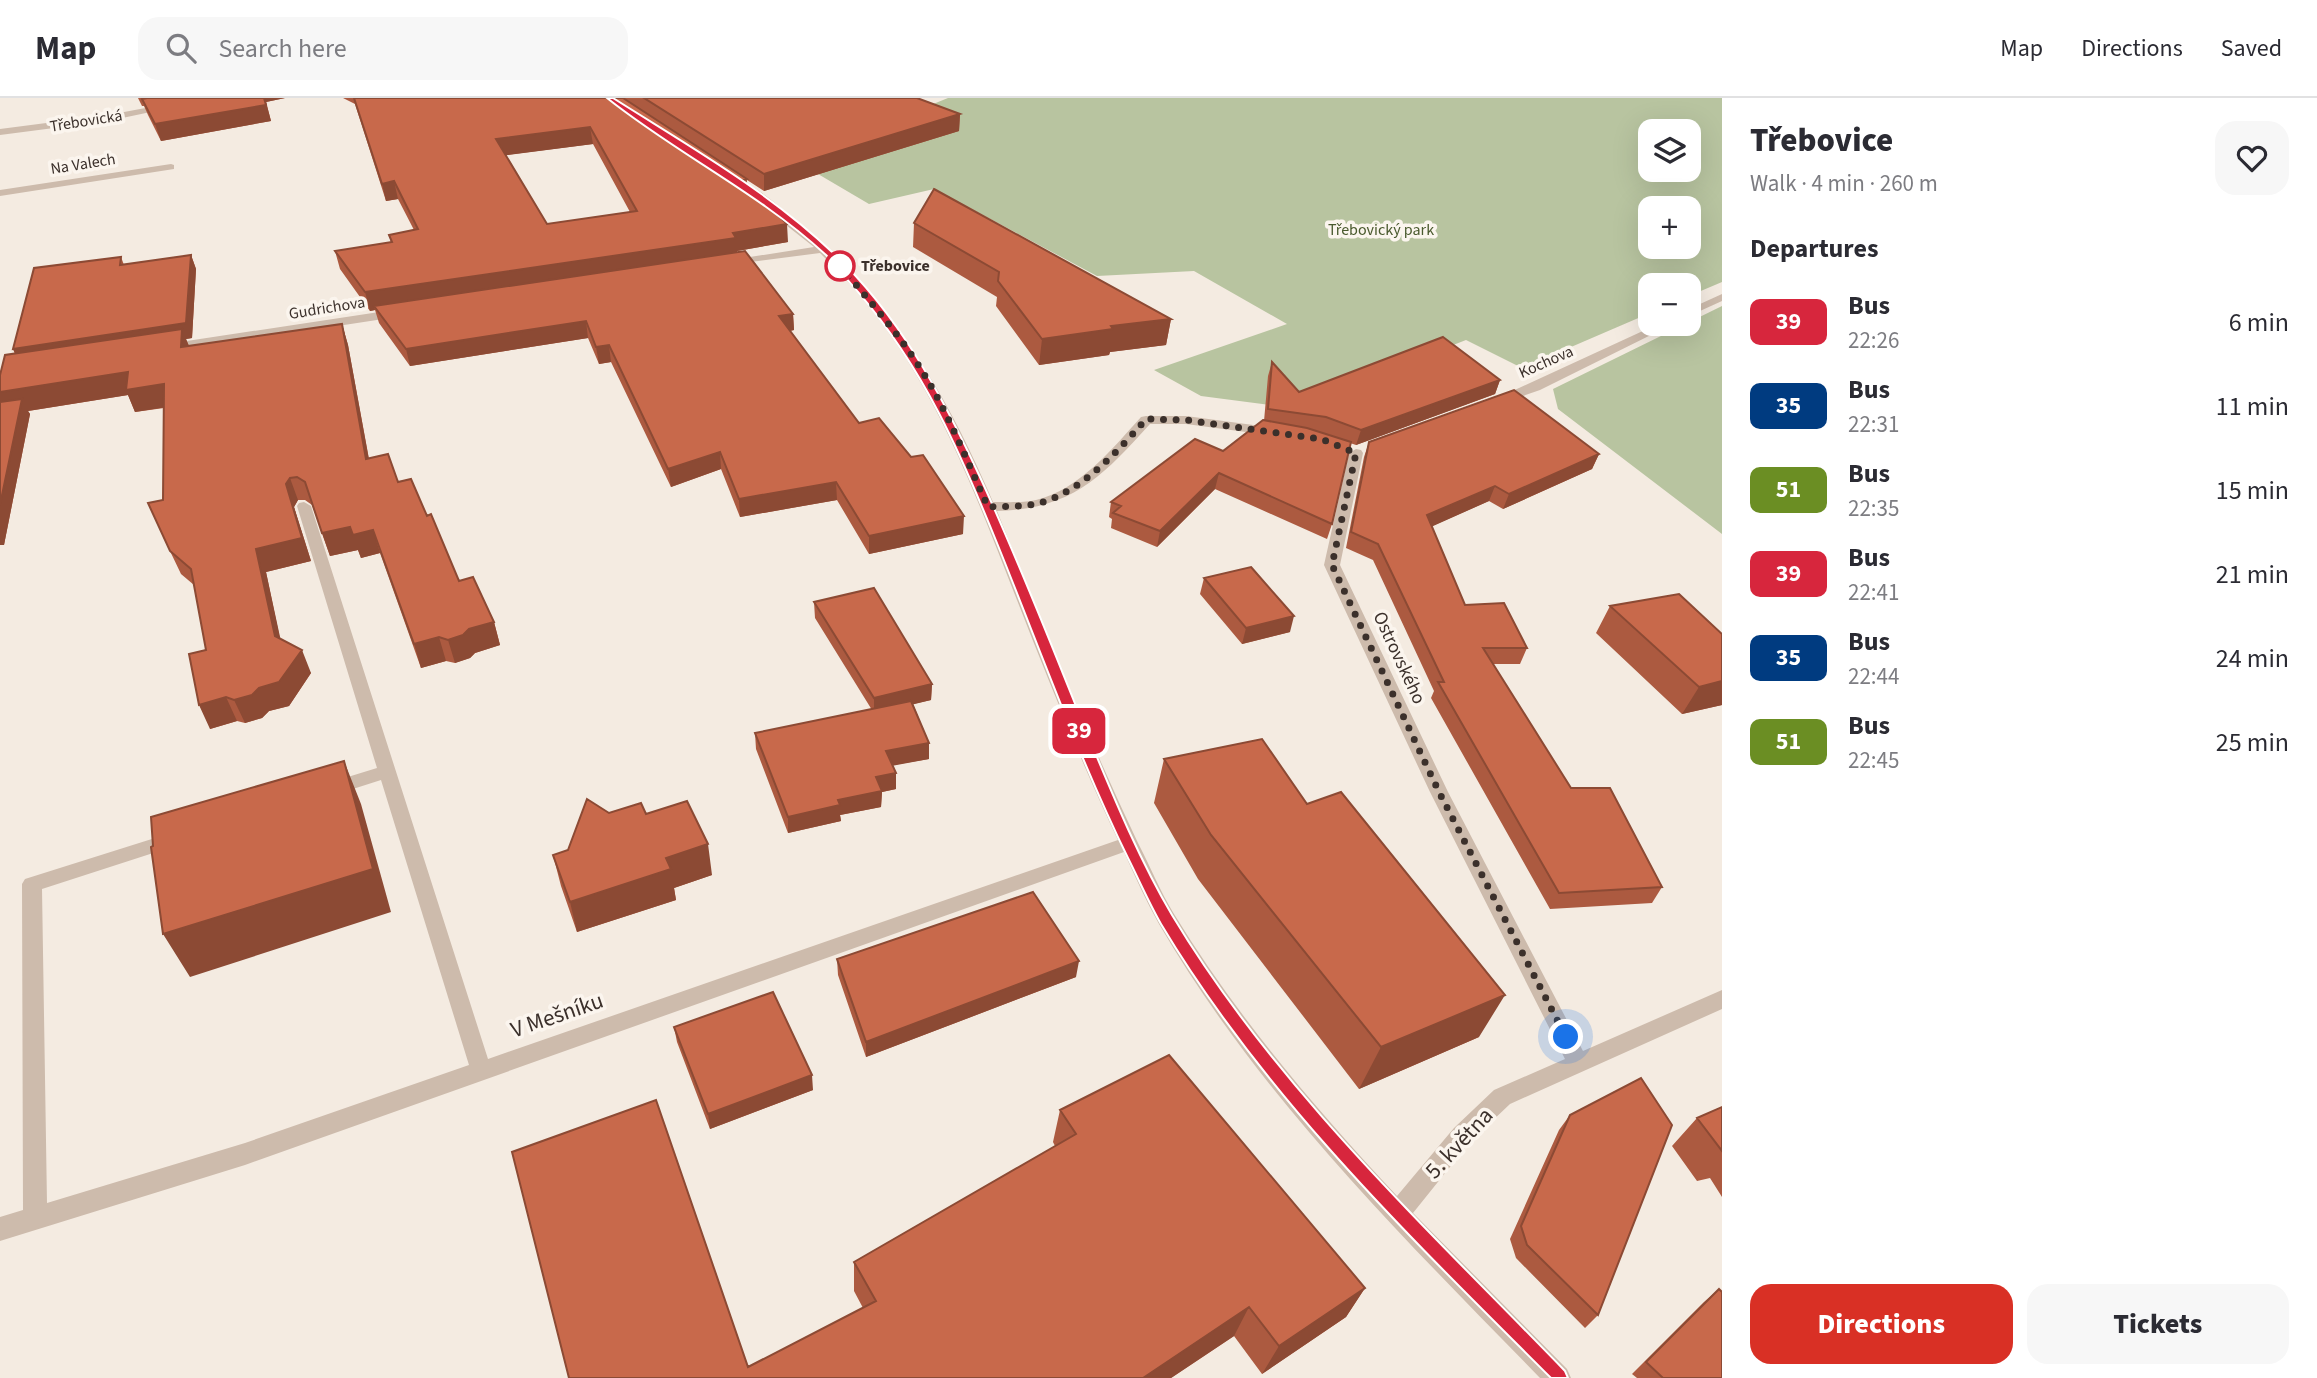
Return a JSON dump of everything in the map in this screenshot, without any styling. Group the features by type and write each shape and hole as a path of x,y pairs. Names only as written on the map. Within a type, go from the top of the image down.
{"street":[{"name":"Třebovická","path":"0,132 95,120 213,98"},
{"name":"Na Valech","path":"0,193 171,167"},
{"path":"726,173 758,195 824,249 892,326 919,365 943,409 988,507 1093,767 1129,844 1164,916 1233,1020 1338,1149 1558,1378"},
{"path":"714,266 824,249"},
{"path":"1701,307 1722,297"},
{"name":"Gudrichova","path":"151,351 412,311"},
{"name":"Kochova","path":"1484,406 1535,387 1642,336"},
{"path":"988,507 1041,503 1070,491 1126,441 1146,419 1186,420 1294,435"},
{"name":"Ostrovského","path":"1356,450 1332,565 1439,792 1578,1062"},
{"path":"304,506 481,1070"},
{"path":"308,796 387,771"},
{"path":"35,1218 32,884 190,834"},
{"name":"V Mešníku","path":"0,1229 245,1154 1129,844"},
{"name":"5. května","path":"1398,1213 1462,1135 1502,1097 1722,999"}],"green space":[{"name":"Třebovický park","path":"948,98 1722,98 1722,282 1701,291 1701,273 1638,273 1638,318 1522,368 1466,340 1292,408 1201,396 1154,370 1287,324 1194,271 1097,276 934,189 869,204 801,164 864,132"},
{"path":"1722,306 1722,534 1558,409 1553,389 1661,336 1701,336 1701,316"}],"building":[{"path":"264,98 266,105 155,124 142,99"},
{"path":"354,98 623,98 747,179 743,180 787,224 733,233 736,238 365,292 335,251 392,242 389,235 418,229 394,181 382,184","holes":["590,127 637,211 547,224 496,139"]},
{"path":"644,98 917,98 960,114 764,174"},
{"path":"934,189 1171,319 1111,326 1113,329 1042,339 998,281 999,272 914,223"},
{"path":"745,251 793,314 779,316 859,423 879,418 911,457 923,455 964,516 869,536 836,482 739,499 720,452 668,469 609,345 596,347 586,321 406,349 374,306"},
{"path":"191,255 186,323 13,349 34,268 121,257 120,265"},
{"path":"342,324 366,459 388,454 398,482 411,479 427,516 431,514 459,581 473,577 494,622 469,629 463,635 448,640 439,637 414,644 373,530 353,535 350,527 322,533 305,482 297,477 290,478 286,484 302,538 256,549 275,636 302,650 279,682 259,688 252,695 234,700 226,697 199,705 189,654 206,650 191,569 170,551 148,503 163,500 164,384 126,390 128,372 0,392 0,375 5,355 182,329 181,347"},
{"path":"1443,337 1500,380 1361,430 1326,417 1268,409 1272,362 1299,392"},
{"path":"1514,390 1599,454 1509,494 1495,486 1427,515 1465,605 1504,603 1527,648 1483,648 1571,788 1610,788 1662,887 1559,893 1438,682 1444,682 1378,544 1351,532 1369,442"},
{"path":"22,399 0,505 0,402"},
{"path":"1263,420 1307,428 1351,442 1332,524 1219,473 1160,531 1113,513 1121,506 1111,502 1195,439 1223,451"},
{"path":"1251,567 1294,616 1246,628 1204,578"},
{"path":"874,588 932,684 874,698 814,602"},
{"path":"1679,594 1722,634 1722,681 1699,687 1610,606"},
{"path":"911,701 929,743 886,751 896,773 876,777 882,791 838,800 840,805 788,817 755,733"},
{"path":"1262,739 1307,804 1341,792 1505,995 1381,1047 1211,835 1164,759"},
{"path":"344,761 373,869 163,934 151,847 151,817"},
{"path":"587,799 609,813 641,803 646,814 687,801 708,844 666,858 671,869 570,902 553,855 568,850"},
{"path":"1033,892 1079,961 866,1042 837,959"},
{"path":"773,992 812,1075 708,1114 674,1027"},
{"path":"1169,1055 1365,1288 1279,1346 1249,1307 1143,1378 569,1378 512,1152 656,1100 748,1367 876,1301 854,1262 1076,1134 1060,1110"},
{"path":"1641,1078 1672,1125 1598,1315 1527,1245 1521,1226 1570,1115"},
{"path":"1722,1107 1722,1151 1697,1118"},
{"path":"1719,1289 1722,1292 1722,1378 1663,1378 1646,1362"}],"bus line":[{"name":"39","path":"610,98 758,195 831,255 892,326 919,365 943,409 988,507 1109,805 1164,916 1199,972 1233,1020 1338,1149 1558,1378"}],"place":[{"name":"Třebovice","path":"840,266"}],"route":[{"path":"840,266 892,326 919,365 943,409 988,507 1041,503 1070,491 1126,441 1146,419 1186,420 1321,439 1356,453 1332,565 1439,792 1566,1037"}]}
